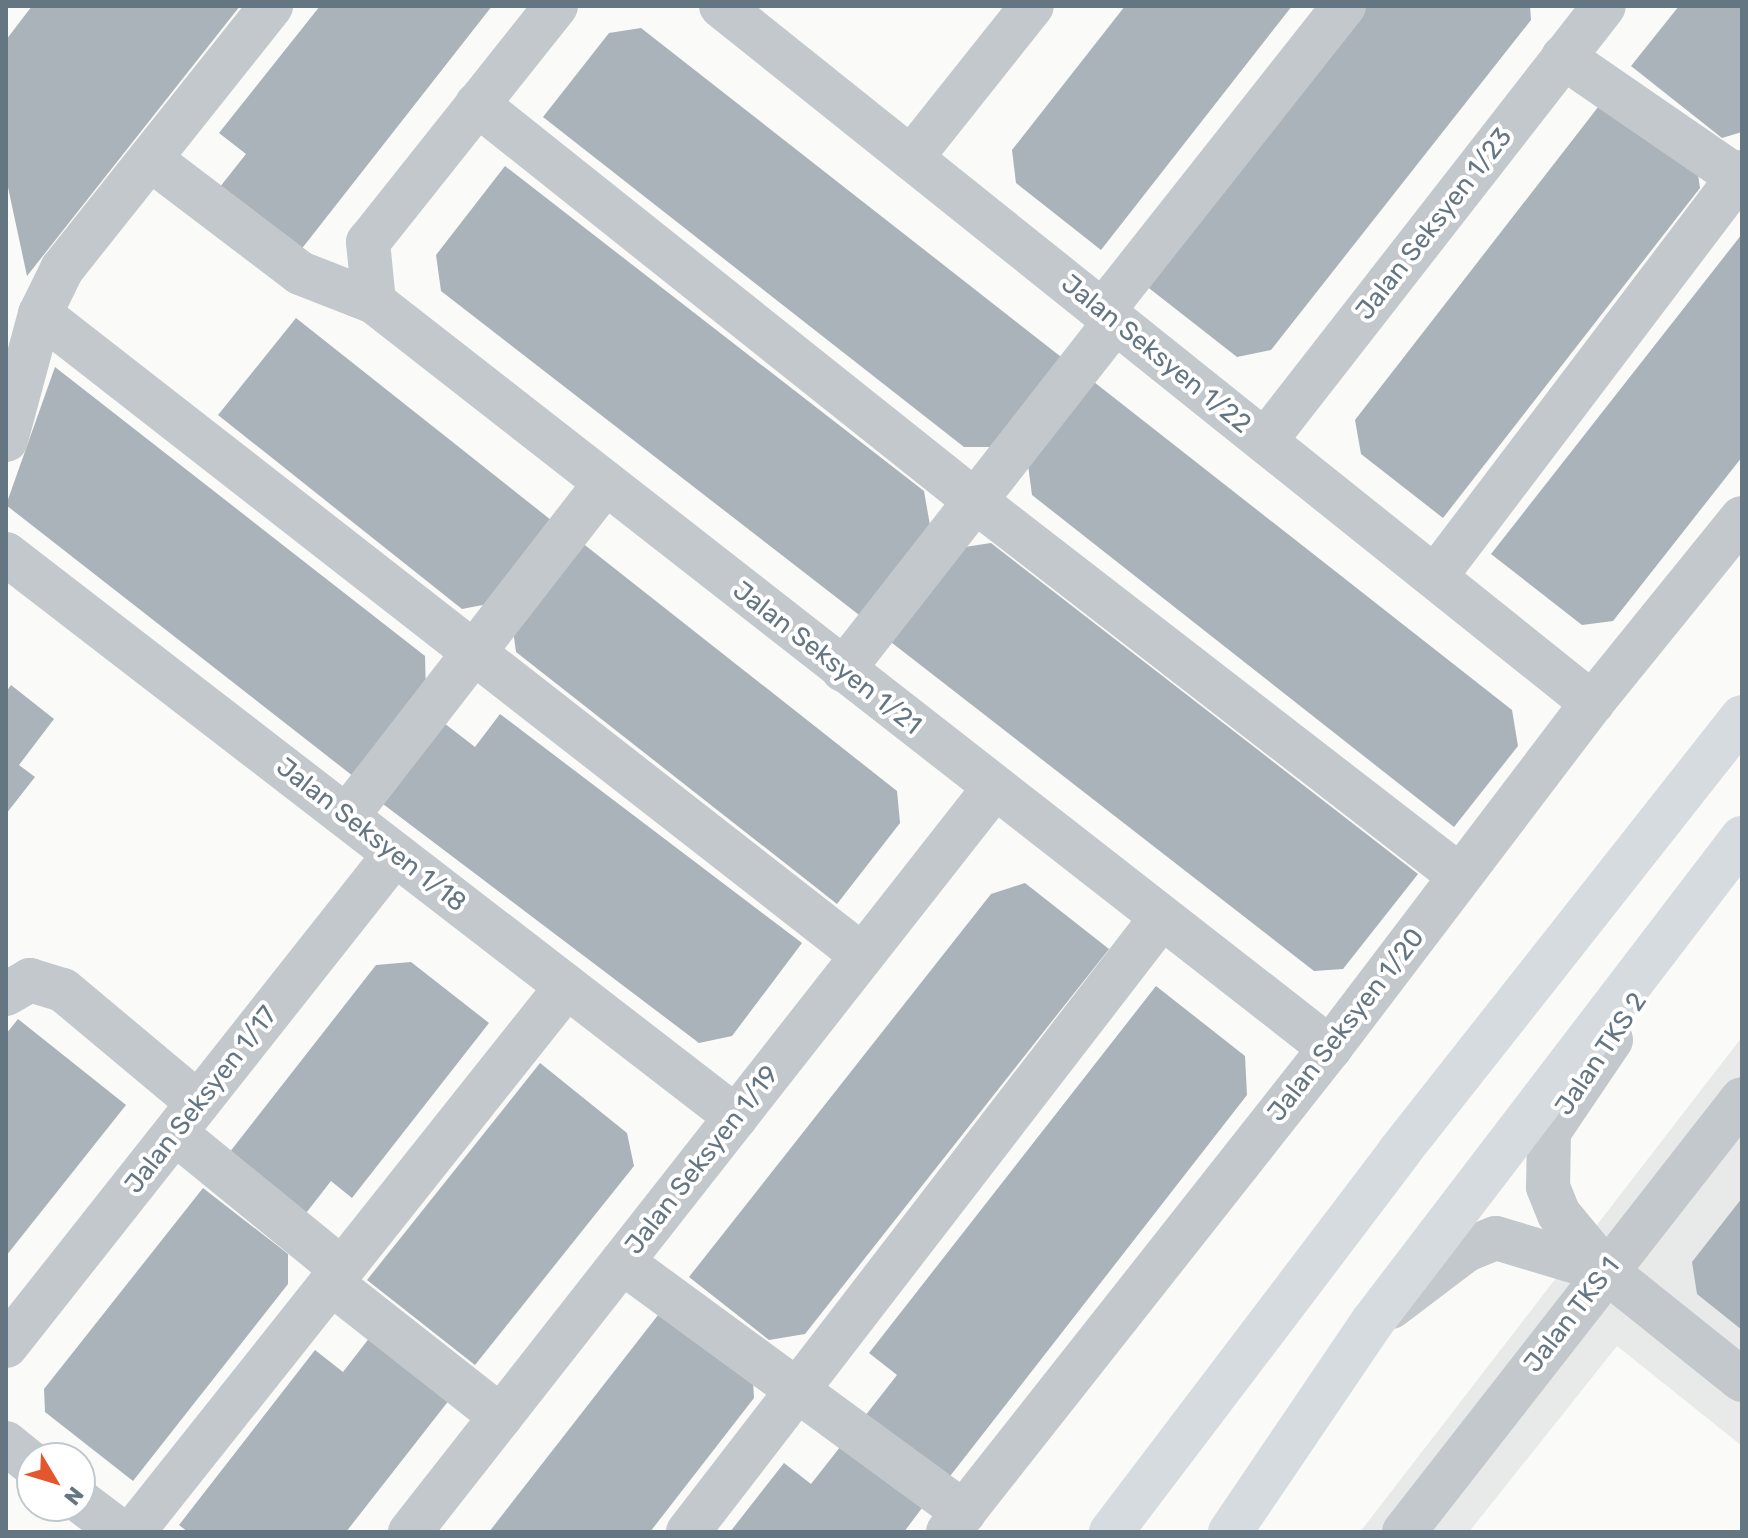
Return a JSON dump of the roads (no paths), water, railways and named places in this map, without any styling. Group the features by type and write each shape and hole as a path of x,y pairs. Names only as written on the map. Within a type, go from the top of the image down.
{"highway":[{"path":"1111,1532 1399,1152 1742,717"},
{"path":"1230,1532 1373,1321 1742,838"}],"street":[{"path":"6,440 40,314 62,269 271,6"},
{"path":"374,302 368,242 556,6"},
{"name":"Jalan Seksyen 1/22","path":"721,6 1592,703"},
{"path":"911,158 1032,6"},
{"path":"843,670 1344,6"},
{"name":"Jalan Seksyen 1/23","path":"1265,441 1604,6"},
{"path":"1435,577 1741,177 1563,57"},
{"path":"477,104 974,500 1460,876"},
{"name":"Jalan Seksyen 1/21","path":"150,159 300,273 374,302 604,485 1330,1048"},
{"path":"40,314 862,955"},
{"path":"347,816 604,485"},
{"name":"Jalan Seksyen 1/20","path":"956,1522 1330,1048 1592,703 1742,518"},
{"name":"Jalan Seksyen 1/18","path":"6,554 736,1117"},
{"name":"Jalan Seksyen 1/19","path":"410,1532 994,788"},
{"name":"Jalan TKS 2","path":"1742,845 1549,1132 1548,1187 1559,1214 1606,1271 1742,1380"},
{"name":"Jalan Seksyen 1/17","path":"6,1346 395,854"},
{"path":"688,1532 1161,918"},
{"path":"6,994 30,980 63,990 337,1276 501,1417"},
{"path":"133,1532 567,986"},
{"name":"Jalan TKS 1","path":"1404,1532 1742,1099"},
{"name":"Jalan TKS 2","path":"1373,1321 1466,1250 1496,1238 1606,1271"},
{"path":"622,1262 798,1390 956,1522"},
{"path":"96,1513 121,1532"}]}
